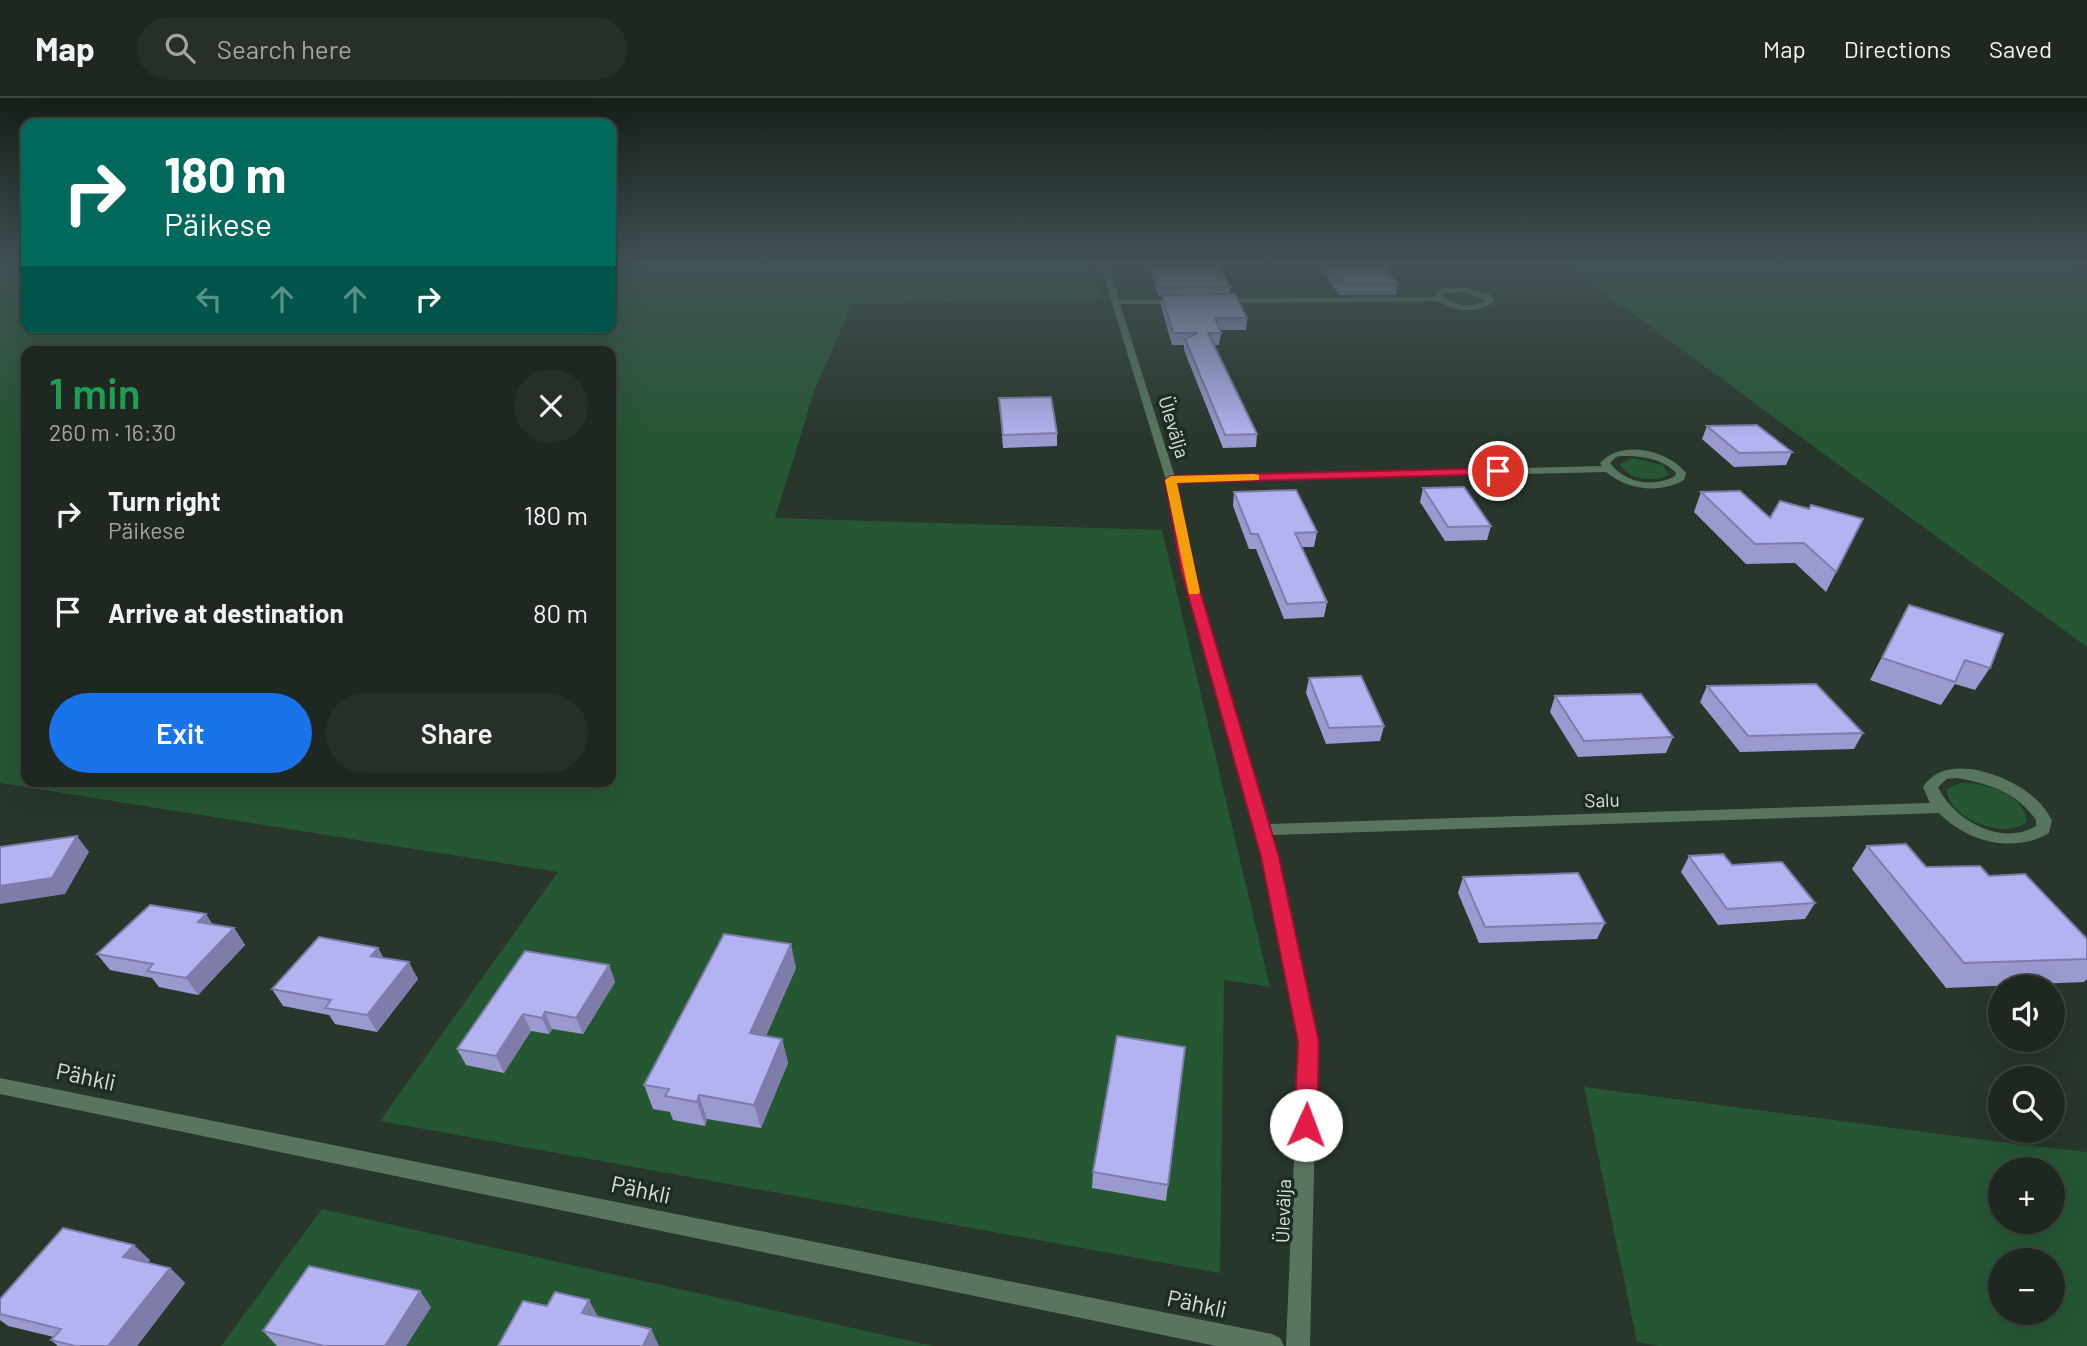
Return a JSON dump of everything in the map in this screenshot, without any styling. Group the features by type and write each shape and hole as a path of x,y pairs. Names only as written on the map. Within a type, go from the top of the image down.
{"street":[{"name":"Ülevälja","path":"1121,322 1171,480 1187,570 1264,830 1308,1042 1298,1346"},
{"path":"1171,480 1607,469 1628,481 1654,485 1675,482 1681,473 1659,458 1633,453 1613,455 1605,463 1607,469"},
{"path":"1950,774 1975,775 1993,780 2027,798 2044,820 2043,829 2036,836 2008,839 1971,828 1940,808 1932,797 1930,787 1934,779 1950,774"},
{"name":"Salu","path":"1264,830 1940,808"},
{"name":"Pähkli","path":"0,1086 1272,1346"}],"green space":[{"path":"0,322 21,322 21,333 616,333 616,322 844,322 814,392 775,518 1162,530 1270,987 1224,980 1220,1273 380,1121 558,872 25,787 616,787 616,346 21,346 21,786 0,783"},
{"path":"1644,322 2087,322 2087,647"},
{"path":"1633,458 1663,465 1669,475 1656,479 1635,477 1620,464"},
{"path":"1960,783 1991,787 2010,796 2024,811 2027,821 2018,827 2007,829 1993,828 1967,817 1949,800 1947,789"},
{"path":"1584,1087 1988,1140 1988,1143 2087,1152 2087,1346 1659,1346 1637,1342"},
{"path":"322,1209 933,1346 221,1346"}],"building":[{"path":"1170,322 1217,322 1221,333 1208,333 1257,434 1225,435 1185,339 1198,333 1173,333"},
{"path":"1051,397 1057,433 1003,435 999,398"},
{"path":"1757,425 1792,452 1739,453 1707,426"},
{"path":"1464,487 1491,526 1448,527 1423,488"},
{"path":"1296,490 1317,532 1295,533 1327,602 1287,604 1258,534 1251,534 1234,492"},
{"path":"1740,491 1770,518 1780,501 1809,509 1811,505 1863,519 1836,572 1804,543 1755,544 1701,492"},
{"path":"1909,605 2003,634 1990,668 1965,660 1955,682 1882,658"},
{"path":"1361,676 1384,726 1329,728 1309,678"},
{"path":"1816,684 1863,733 1748,736 1707,686"},
{"path":"1641,694 1673,737 1584,741 1555,696"},
{"path":"77,836 52,878 0,886 0,847"},
{"path":"1906,844 1926,867 1980,866 1989,876 2025,874 2087,939 2087,959 1964,963 1867,846"},
{"path":"1723,854 1732,865 1782,862 1815,903 1727,909 1689,856"},
{"path":"1578,873 1605,923 1485,927 1463,877"},
{"path":"150,905 206,914 198,922 234,928 186,978 147,971 153,964 97,954"},
{"path":"724,934 791,944 750,1033 782,1039 754,1105 699,1095 697,1102 665,1096 669,1089 644,1085"},
{"path":"319,937 378,948 371,956 409,962 367,1015 325,1008 331,1000 272,989"},
{"path":"525,951 609,965 576,1018 545,1012 542,1018 523,1014 496,1056 457,1049"},
{"path":"1117,1036 1185,1047 1168,1185 1093,1172"},
{"path":"63,1228 134,1245 123,1257 170,1268 108,1346 75,1346 51,1340 61,1329 0,1314 0,1299"},
{"path":"309,1266 420,1291 385,1346 324,1346 263,1331"},
{"path":"555,1292 589,1300 582,1313 651,1329 643,1346 498,1346 523,1301 547,1306"}],"slow traffic":[{"path":"1194,592 1187,570 1171,480 1254,478"}],"route":[{"path":"1306,1125 1308,1042 1270,857 1187,570 1171,480 1498,471"}]}
